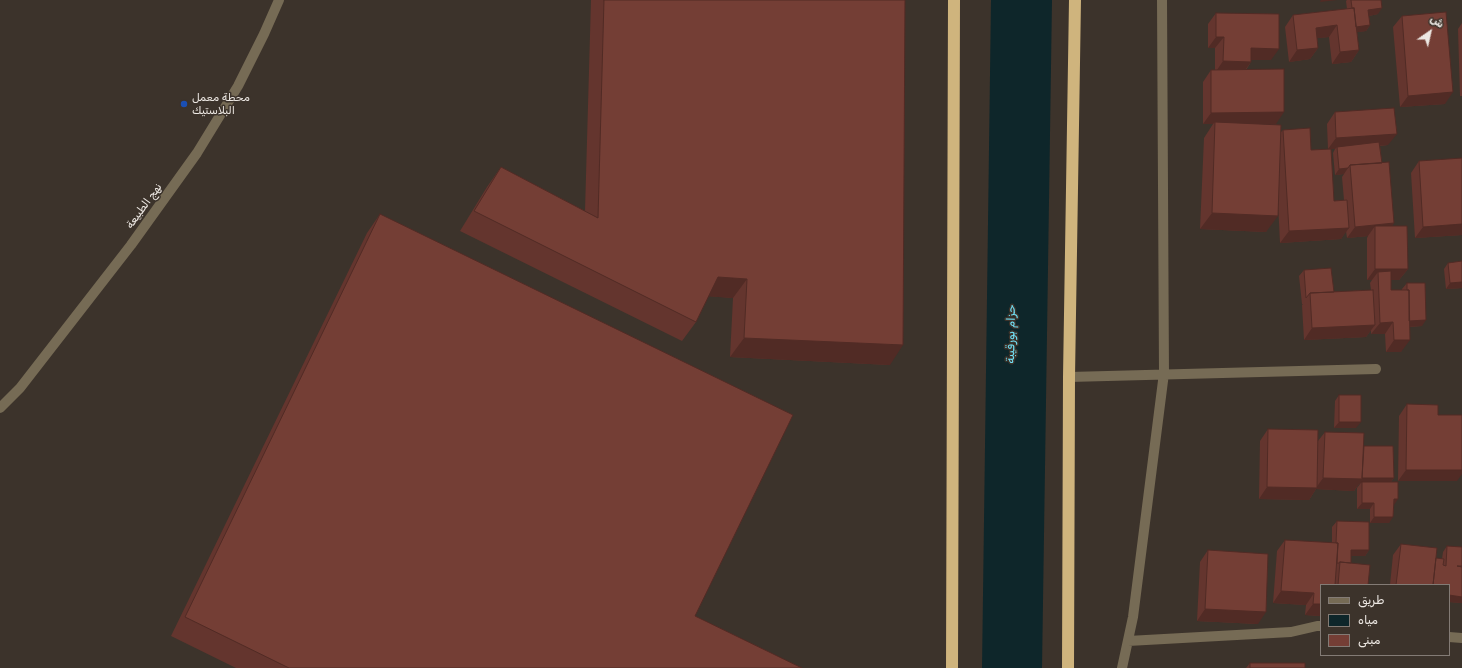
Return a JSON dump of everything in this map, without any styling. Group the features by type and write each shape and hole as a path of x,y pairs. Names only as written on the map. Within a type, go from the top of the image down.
{"highway":[{"path":"952,668 954,0"},
{"path":"1068,668 1069,377 1075,0"}],"street":[{"name":"نهج الطبيعة","path":"0,408 20,388 131,245 197,153 238,86 279,0"},
{"path":"1122,668 1133,617 1164,373 1162,0"},
{"path":"1069,377 1164,373 1376,369"},
{"path":"1128,640 1291,632 1320,626"},
{"path":"1450,637 1462,638"}],"water":[{"name":"حزام بورقيبة","path":"991,0 1052,0 1042,668 982,668"}],"building":[{"path":"604,0 905,0 903,345 744,338 747,279 718,277 696,322 474,211 501,167 598,218"},
{"path":"1351,0 1381,0 1382,8 1368,10 1370,25 1356,27 1354,8 1352,8"},
{"path":"1354,8 1359,50 1340,52 1337,25 1316,28 1318,48 1297,50 1293,15"},
{"path":"1446,12 1453,92 1408,96 1402,16"},
{"path":"1216,13 1279,14 1279,49 1251,48 1251,62 1223,61 1224,37 1216,37"},
{"path":"1284,69 1284,112 1211,113 1211,70"},
{"path":"1394,108 1397,134 1336,138 1335,112"},
{"path":"1215,122 1281,125 1278,216 1212,213"},
{"path":"1310,128 1311,150 1331,149 1334,201 1347,200 1349,228 1289,231 1283,130"},
{"path":"1379,142 1382,163 1350,165 1348,168 1339,169 1337,147"},
{"path":"1462,158 1462,224 1423,227 1419,161"},
{"path":"1389,162 1394,223 1355,227 1350,165"},
{"path":"380,214 793,415 695,616 802,668 289,668 185,617"},
{"path":"1375,226 1407,226 1408,269 1375,269"},
{"path":"1462,261 1462,282 1450,283 1448,263"},
{"path":"1331,268 1334,292 1310,293 1306,298 1304,270"},
{"path":"1391,271 1391,290 1409,290 1410,340 1394,340 1393,322 1380,323 1378,272"},
{"path":"1407,283 1425,283 1426,320 1409,321 1409,290 1407,290"},
{"path":"1373,290 1375,325 1312,328 1310,293"},
{"path":"1339,395 1361,395 1361,422 1339,422"},
{"path":"1407,404 1438,405 1438,415 1462,415 1462,470 1406,470"},
{"path":"1268,429 1318,430 1317,488 1267,487"},
{"path":"1325,432 1364,433 1362,479 1323,478"},
{"path":"1364,446 1393,446 1394,478 1362,478"},
{"path":"1362,482 1398,482 1398,499 1394,499 1393,517 1374,517 1374,503 1362,503"},
{"path":"1337,521 1369,522 1369,550 1351,550 1351,563 1337,563"},
{"path":"1285,540 1338,543 1335,584 1320,584 1320,604 1313,604 1314,593 1281,591"},
{"path":"1401,544 1437,548 1433,584 1396,584"},
{"path":"1447,546 1462,547 1462,566 1457,566 1462,567 1462,597 1450,595 1450,584 1433,584 1436,558 1444,559 1443,565 1446,566"},
{"path":"1208,550 1268,554 1266,612 1205,609"},
{"path":"1340,562 1370,565 1368,584 1338,584"},
{"path":"1250,663 1305,663 1305,668 1250,668"}],"place":[{"name":"محطة معمل البلاستيك","path":"184,104"}]}
